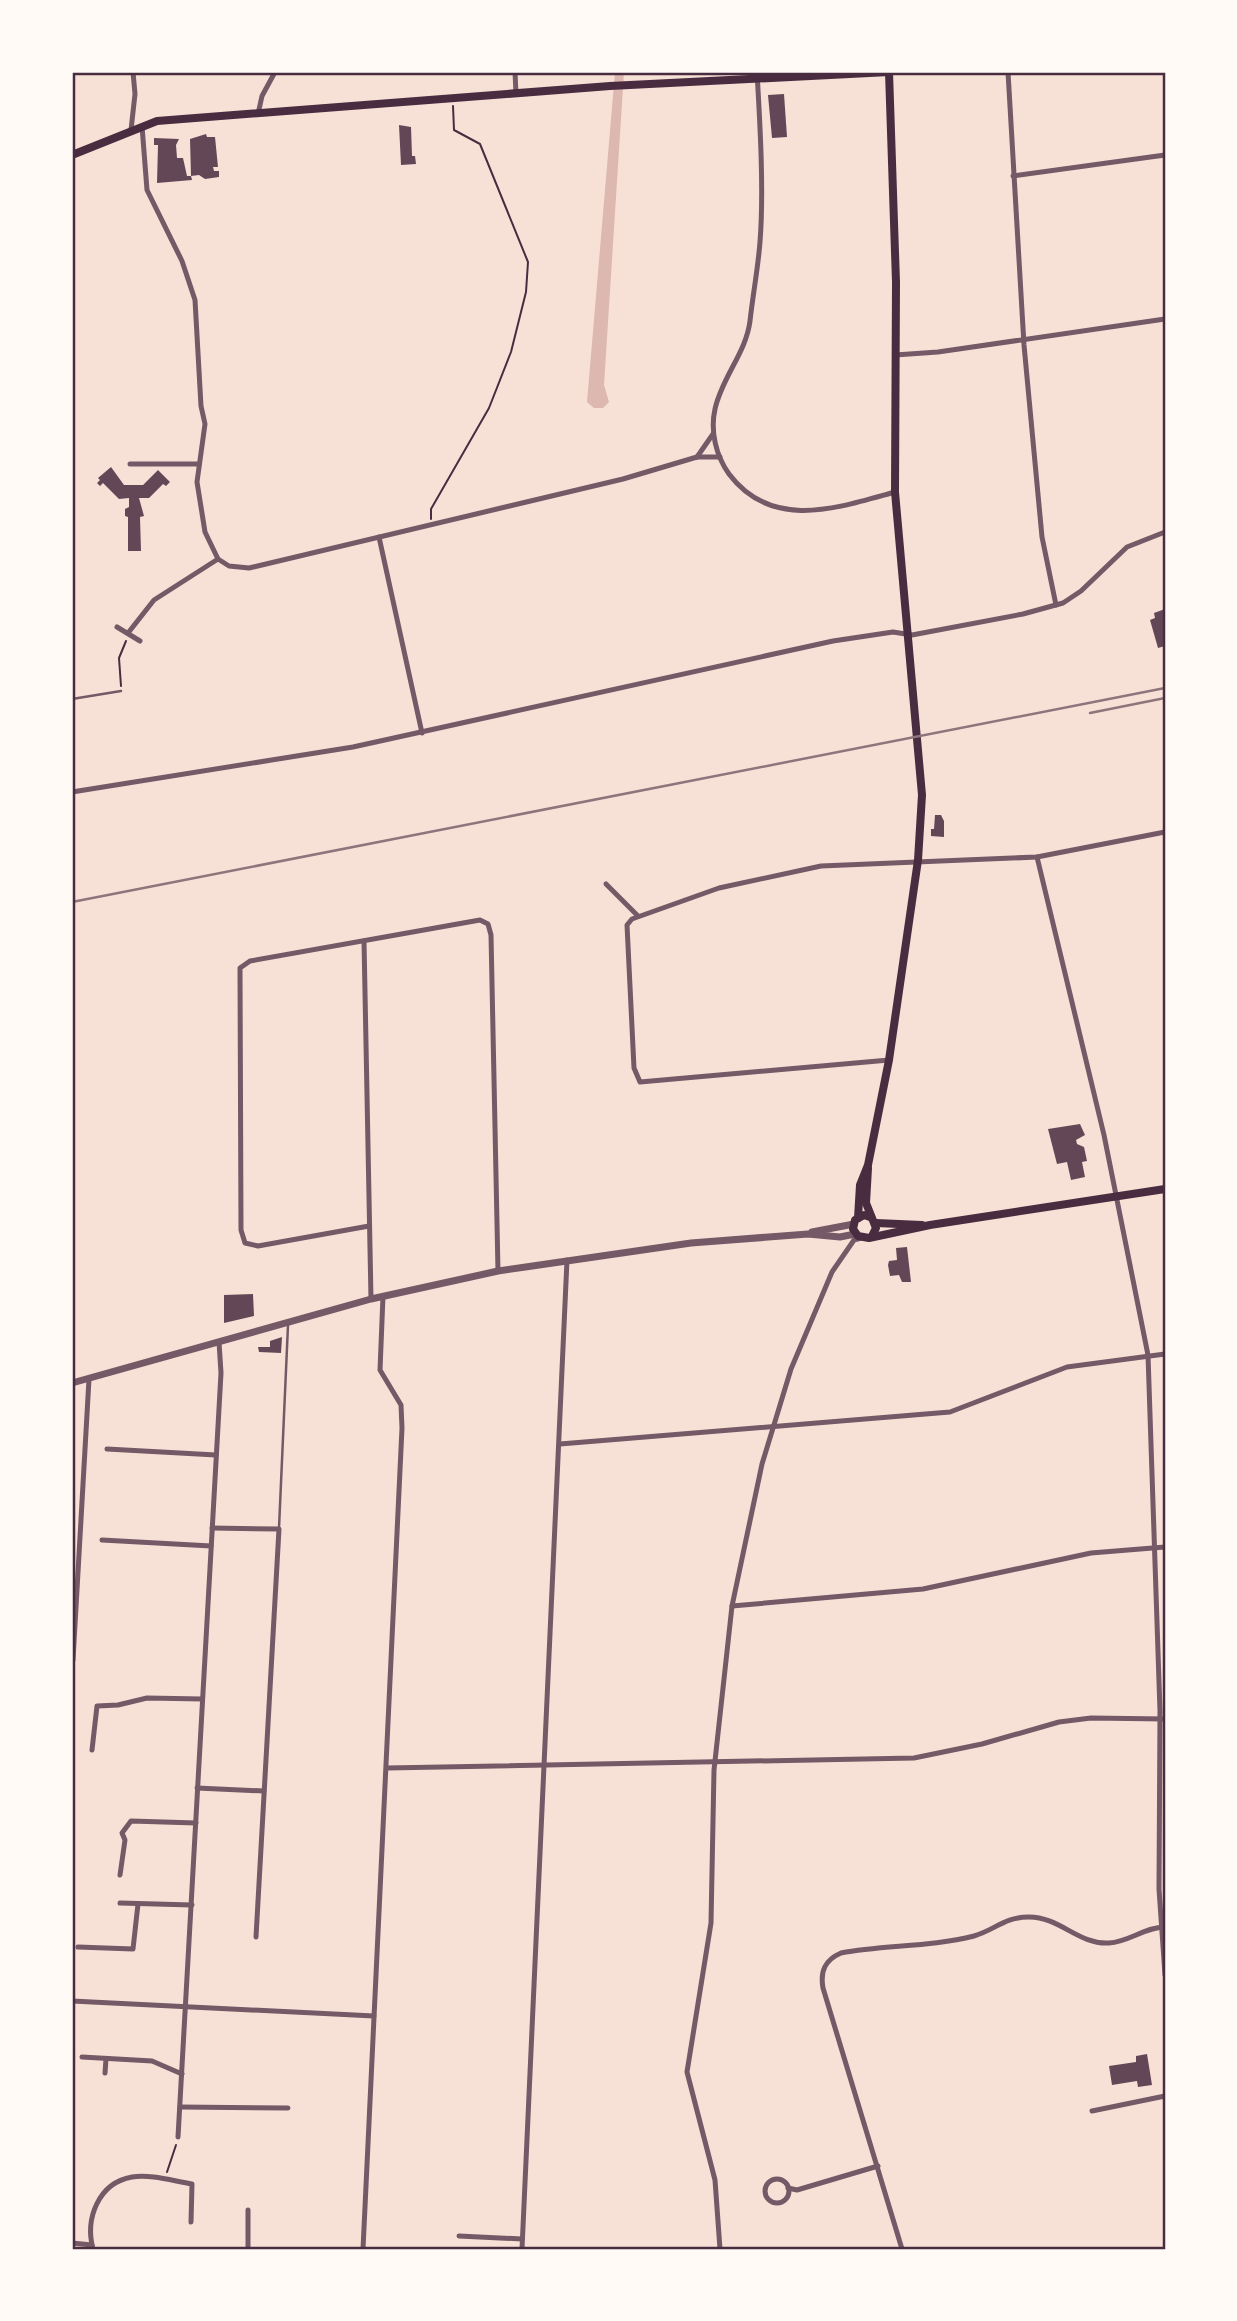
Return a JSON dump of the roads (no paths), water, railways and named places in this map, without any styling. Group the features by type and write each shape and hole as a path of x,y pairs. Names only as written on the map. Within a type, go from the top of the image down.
{"main road":[{"path":"72,155 141,125 157,121 757,74 770,80 888,72 895,355 895,492 912,715 920,762 918,860 889,1060 868,1165 866,1203 873,1220 872,1236"},
{"path":"868,1165 860,1185 856,1221 858,1236 872,1236 1165,1189"},
{"path":"856,1221 930,1225"}],"street":[{"path":"131,130 135,94 133,72"},
{"path":"258,114 260,102 275,72"},
{"path":"515,72 516,94"},
{"path":"1008,72 1017,268 1040,519 1056,605"},
{"path":"757,74 758,254 748,334 719,394 713,434 720,457 741,488 780,510 802,512 829,509 895,492"},
{"path":"141,125 147,190 181,261 195,300 201,405 205,424 197,482 210,546 218,559 229,566 248,568 623,480 697,457 720,457"},
{"path":"1013,176 1165,155"},
{"path":"895,355 1165,319"},
{"path":"697,457 713,434"},
{"path":"130,464 198,464"},
{"path":"72,792 353,747 833,640 952,628 1056,605 1081,591 1127,547 1165,532"},
{"path":"379,537 422,733"},
{"path":"128,633 154,600 218,559"},
{"path":"117,627 140,641"},
{"path":"889,1060 640,1082 634,1068 627,930 629,922 687,897 775,874 838,864 1037,857 1165,832"},
{"path":"1037,857 1118,1198 1148,1355 1162,1719 1165,1975"},
{"path":"606,884 638,916"},
{"path":"369,1226 258,1245 245,1243 241,1230 240,968 250,961 476,920 488,925 491,935 498,1271"},
{"path":"364,941 371,1299"},
{"path":"808,1234 856,1221"},
{"path":"72,1383 371,1299 498,1271 691,1243 808,1234 858,1236"},
{"path":"720,2249 715,2180 687,2072 711,1923 715,1763 732,1606 773,1425 801,1342 840,1257 858,1236"},
{"path":"522,2249 568,1260"},
{"path":"363,2249 402,1415 398,1401 380,1370 383,1296"},
{"path":"178,2137 221,1373 219,1342"},
{"path":"559,1444 950,1412 1048,1372 1165,1354"},
{"path":"74,1660 89,1379"},
{"path":"107,1449 216,1455"},
{"path":"212,1528 279,1529 256,1937"},
{"path":"102,1540 211,1546"},
{"path":"732,1606 923,1589 1082,1555 1165,1547"},
{"path":"72,1587 80,1582"},
{"path":"92,1750 97,1706 118,1705 147,1698 202,1699"},
{"path":"387,1769 914,1758 982,1744 1059,1722 1091,1718 1162,1719"},
{"path":"197,1788 264,1791"},
{"path":"120,1875 125,1840 122,1833 131,1821 196,1823"},
{"path":"120,1903 192,1905"},
{"path":"78,1947 134,1949 138,1904"},
{"path":"902,2249 823,1988 822,1971 830,1959 841,1953 974,1936 1005,1920 1027,1917 1051,1919 1083,1937 1102,1943 1115,1942 1163,1927"},
{"path":"72,2001 374,2016"},
{"path":"82,2057 152,2061 181,2074"},
{"path":"104,2073 106,2059"},
{"path":"1092,2111 1165,2096"},
{"path":"180,2107 288,2108"},
{"path":"788,2188 786,2198 780,2202 769,2200 766,2194 767,2186 772,2180 784,2182 788,2188 797,2190 878,2166"},
{"path":"72,2243 92,2247 92,2217 96,2204 107,2189 133,2177 192,2184 191,2222"},
{"path":"248,2210 248,2249"},
{"path":"460,2235 522,2239"}],"lane":[{"path":"72,699 121,691"},
{"path":"279,1529 288,1321"},
{"path":"72,1702 74,1660"}],"railway":[{"path":"72,902 1165,688"},
{"path":"1090,713 1165,698"}]}
